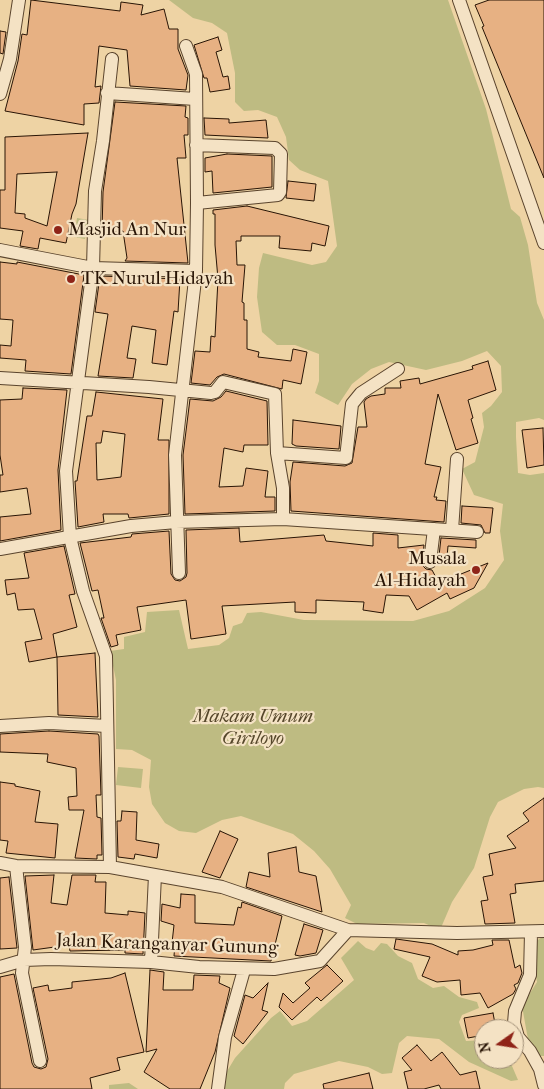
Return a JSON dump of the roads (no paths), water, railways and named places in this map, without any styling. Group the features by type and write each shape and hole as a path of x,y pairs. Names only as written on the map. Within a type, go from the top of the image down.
{"street":[{"path":"0,94 5,58 19,0"},
{"path":"459,0 544,243"},
{"path":"179,573 175,455 196,271 197,204 196,74 186,46"},
{"path":"110,867 106,656 83,591 70,537 66,471 93,268 95,191 103,141 112,58"},
{"path":"107,93 196,99"},
{"path":"196,145 275,148 281,154 280,192 278,196 197,204"},
{"path":"0,250 93,268 196,271"},
{"path":"277,453 346,458 352,404 361,393 398,369"},
{"path":"0,378 214,392 223,382 275,394 277,453 283,488 283,519"},
{"path":"452,530 457,459"},
{"path":"0,549 131,526 176,522 283,519 476,532"},
{"path":"430,562 434,529"},
{"path":"0,726 49,723 107,726"},
{"path":"0,863 16,866 110,867 222,887 348,930 531,933 544,931"},
{"path":"16,866 25,947 22,974 40,1061"},
{"path":"151,962 155,875"},
{"name":"Jalan Karanganyar Gunung","path":"0,967 24,960 151,962 244,970 274,969 314,964 323,958 348,930"},
{"path":"531,933 530,976 515,1011 514,1023 518,1037 530,1051 540,1069 544,1085"},
{"path":"218,1089 225,1037 244,970"}],"place":[{"name":"Masjid An Nur","path":"58,230"},
{"name":"TK Nurul Hidayah","path":"71,279"},
{"name":"Musala Al-Hidayah","path":"476,570"}],"park label":[{"name":"Makam Umum Giriloyo","path":"253,728"}]}
